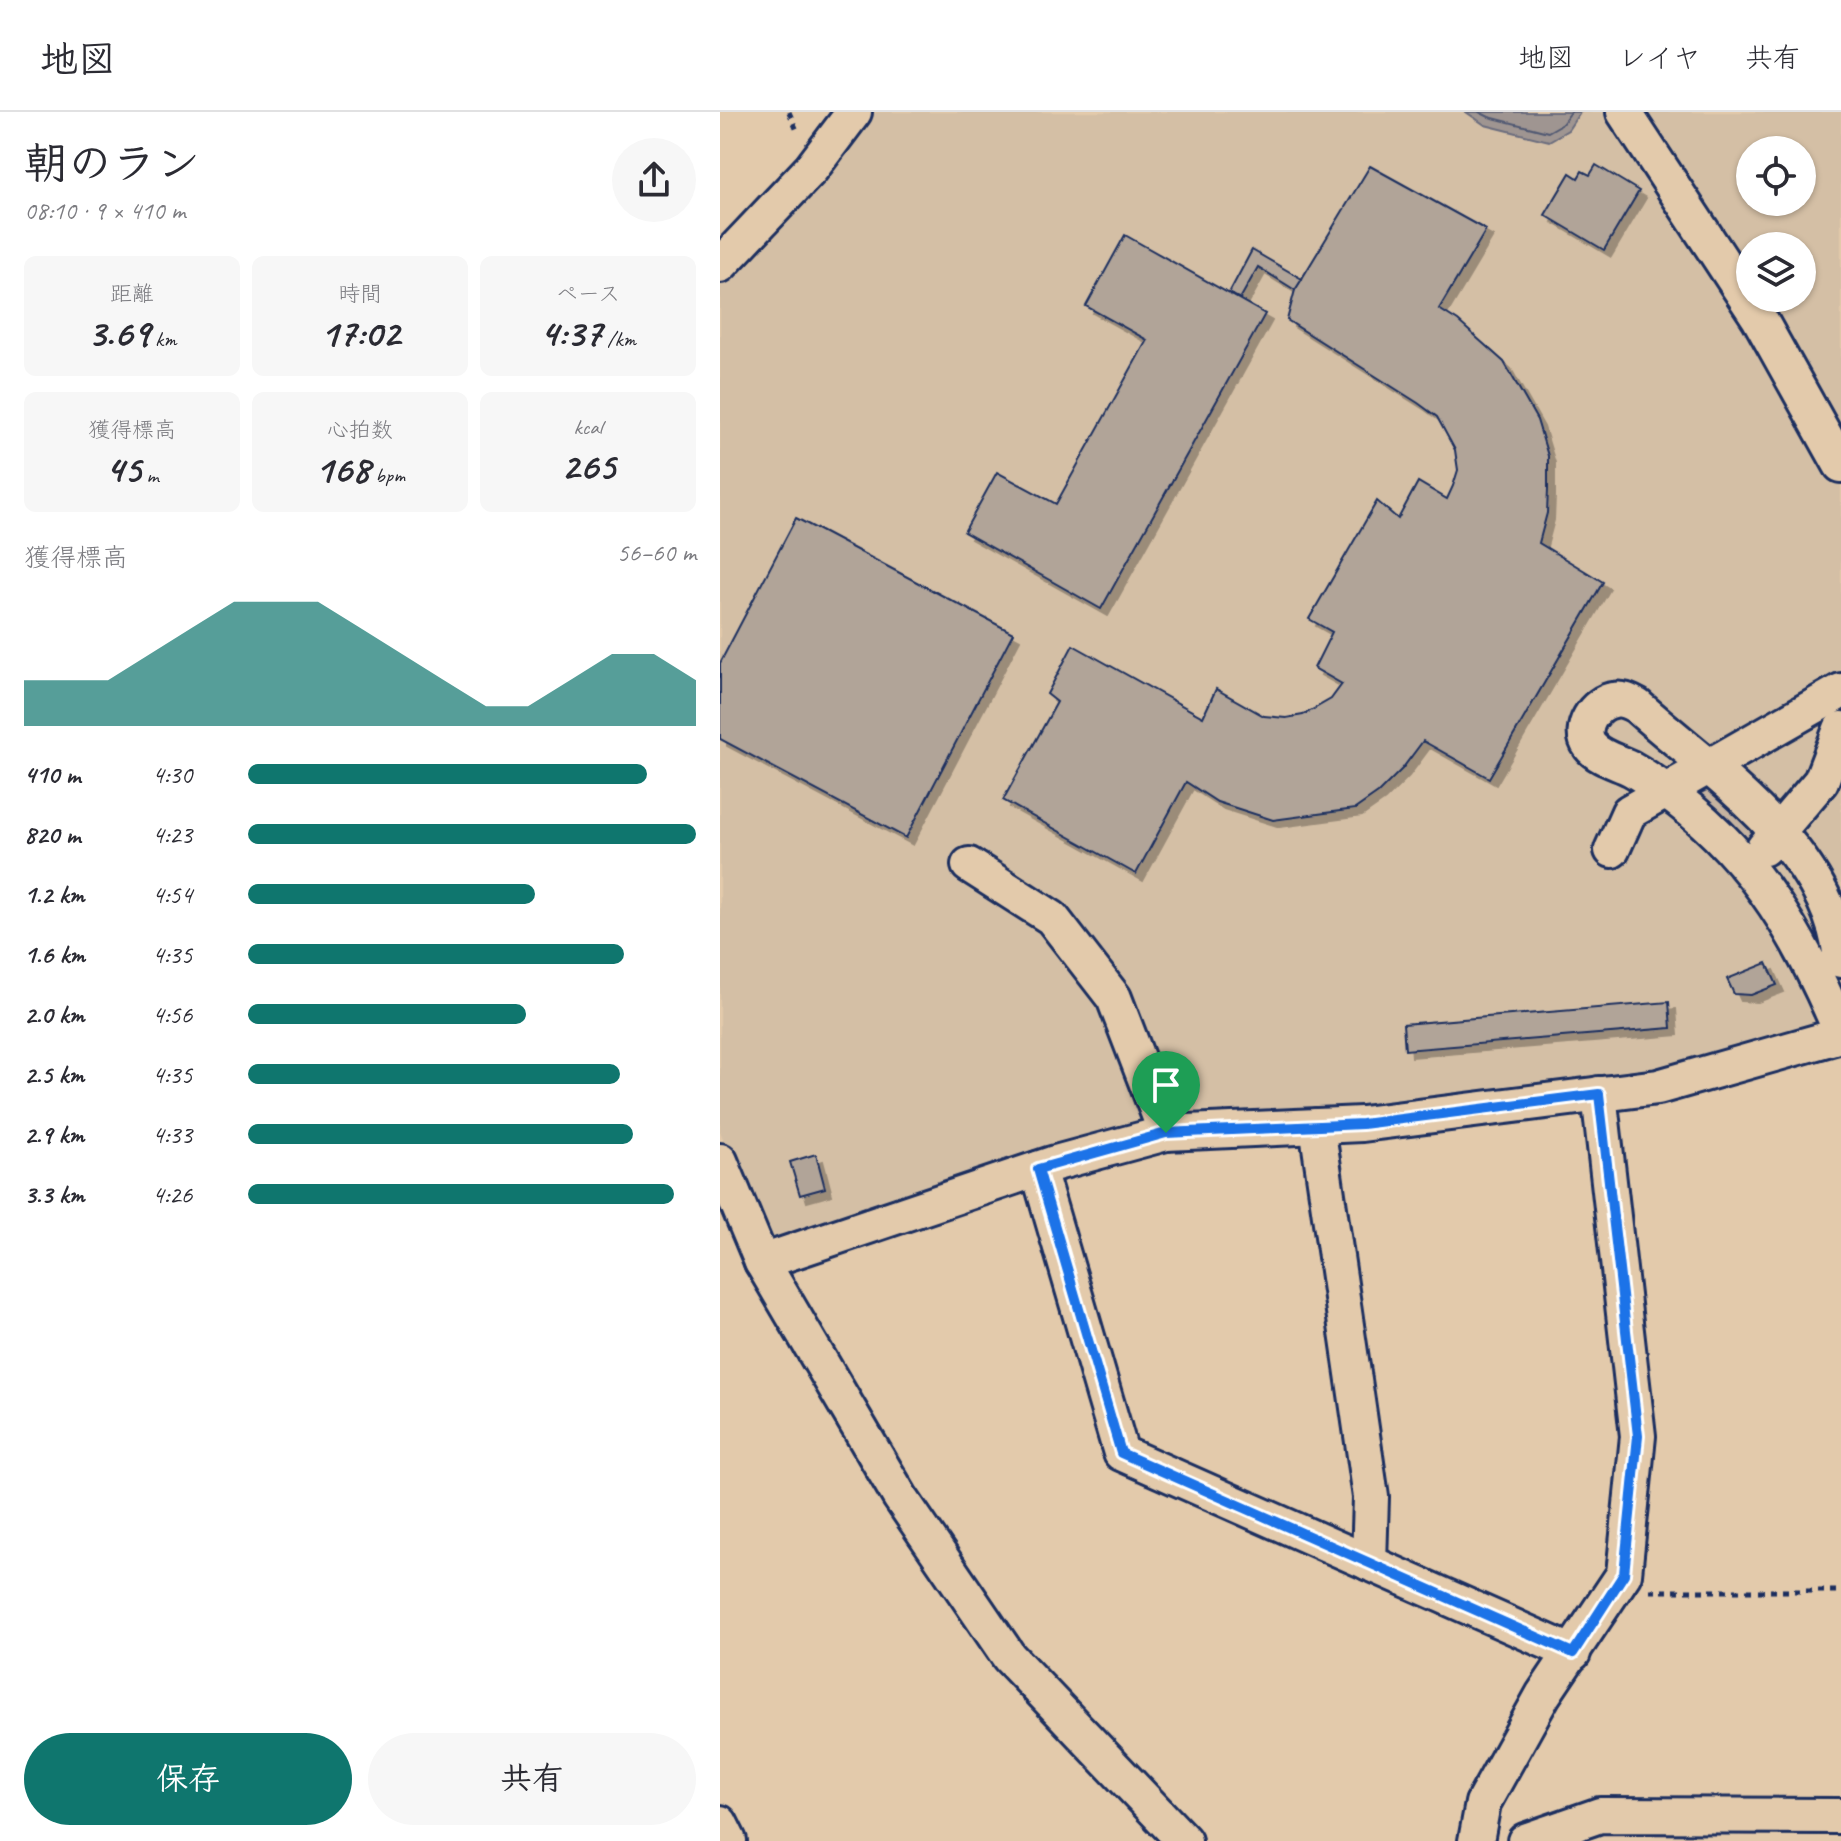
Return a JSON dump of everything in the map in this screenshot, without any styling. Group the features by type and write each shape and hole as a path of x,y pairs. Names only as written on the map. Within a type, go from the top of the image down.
{"street":[{"path":"720,265 811,169 854,112"},
{"path":"1624,112 1759,318 1841,465"},
{"path":"1612,850 1629,812 1841,691"},
{"path":"762,1262 1038,1169 1166,1133 1362,1124 1658,1087 1841,1034 1798,938 1748,868 1715,832 1666,791 1634,770 1597,753 1588,744 1585,733 1589,718 1610,700 1624,699 1637,706 1710,766 1778,832 1822,897 1839,938 1841,960"},
{"path":"1748,868 1821,781 1841,729"},
{"path":"969,865 1052,918 1114,998 1166,1133"},
{"path":"1476,1841 1483,1803 1543,1695 1624,1574 1638,1436 1599,1094"},
{"path":"1317,1126 1371,1497 1369,1563"},
{"path":"720,1161 762,1262 900,1497 1009,1657 1184,1841"},
{"path":"1038,1169 1121,1453 1573,1653"},
{"path":"1525,1841 1600,1815 1841,1816"},
{"path":"720,1823 729,1841"}],"path":[{"path":"1618,1584 1638,1591 1841,1591"}],"shaded area":[{"path":"872,112 1841,112 1841,1012 1807,1026 1653,1071 1354,1106 1182,1112 937,1183 766,1248 720,1131 720,284 826,173"},
{"path":"1714,787 1752,828 1753,837 1749,842 1741,840 1696,795"}],"water":[{"path":"1466,112 1580,112 1568,130 1549,141 1485,125"}],"building":[{"path":"1596,165 1639,191 1604,250 1545,215 1570,173 1578,178 1582,171 1590,175"},
{"path":"1370,166 1486,230 1439,309 1458,321 1504,362 1537,420 1548,456 1547,513 1539,543 1603,582 1489,778 1423,741 1402,769 1378,793 1355,809 1273,820 1217,802 1186,782 1136,874 1003,800 1057,702 1047,694 1073,645 1203,717 1216,689 1264,716 1286,718 1303,715 1331,699 1342,684 1314,668 1332,632 1309,619 1377,501 1398,519 1418,482 1447,499 1453,486 1458,470 1455,450 1437,417 1287,320 1295,290"},
{"path":"1125,235 1265,314 1101,609 964,532 997,472 1056,504 1147,340 1086,306"},
{"path":"1252,250 1302,279 1295,290 1258,267 1240,299 1229,293"},
{"path":"796,518 1013,633 906,838 720,739 720,663"},
{"path":"1767,963 1777,985 1751,995 1734,994 1727,979"},
{"path":"1669,1002 1671,1028 1405,1050 1403,1024"},
{"path":"816,1154 825,1188 800,1195 790,1162"}],"route":[{"path":"1599,1094 1638,1436 1624,1574 1573,1653 1121,1453 1038,1169 1166,1133 1362,1124 1599,1094"}]}
